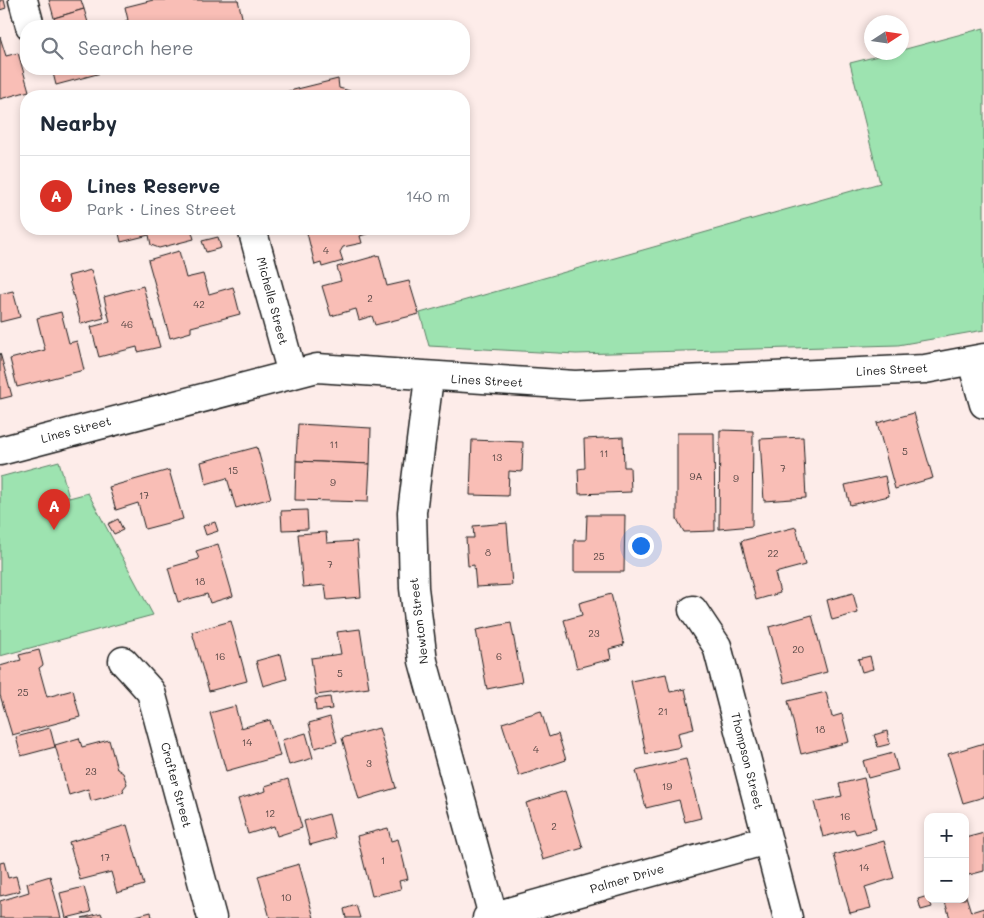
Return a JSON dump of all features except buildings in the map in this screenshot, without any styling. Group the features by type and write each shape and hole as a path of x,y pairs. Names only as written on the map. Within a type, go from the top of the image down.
{"street":[{"path":"23,0 28,20"},
{"name":"Michelle Street","path":"254,235 292,374"},
{"path":"978,360 984,404"},
{"name":"Lines Street","path":"0,451 317,368 429,378 575,385 925,369 978,360"},
{"name":"Newton Street","path":"429,378 412,512 414,588 423,661 490,917"},
{"name":"Thompson Street","path":"693,610 717,646 788,918"},
{"name":"Crafter Street","path":"123,660 151,692 212,918"},
{"name":"Palmer Drive","path":"490,917 767,840"}],"green space":[{"path":"984,28 984,330 898,345 576,354 429,346 420,313 880,183 850,63 864,60 909,60 909,48"},
{"path":"59,461 69,498 88,493 153,615 0,656 0,477"}],"place":[{"name":"Lines Reserve","path":"54,530"}]}
